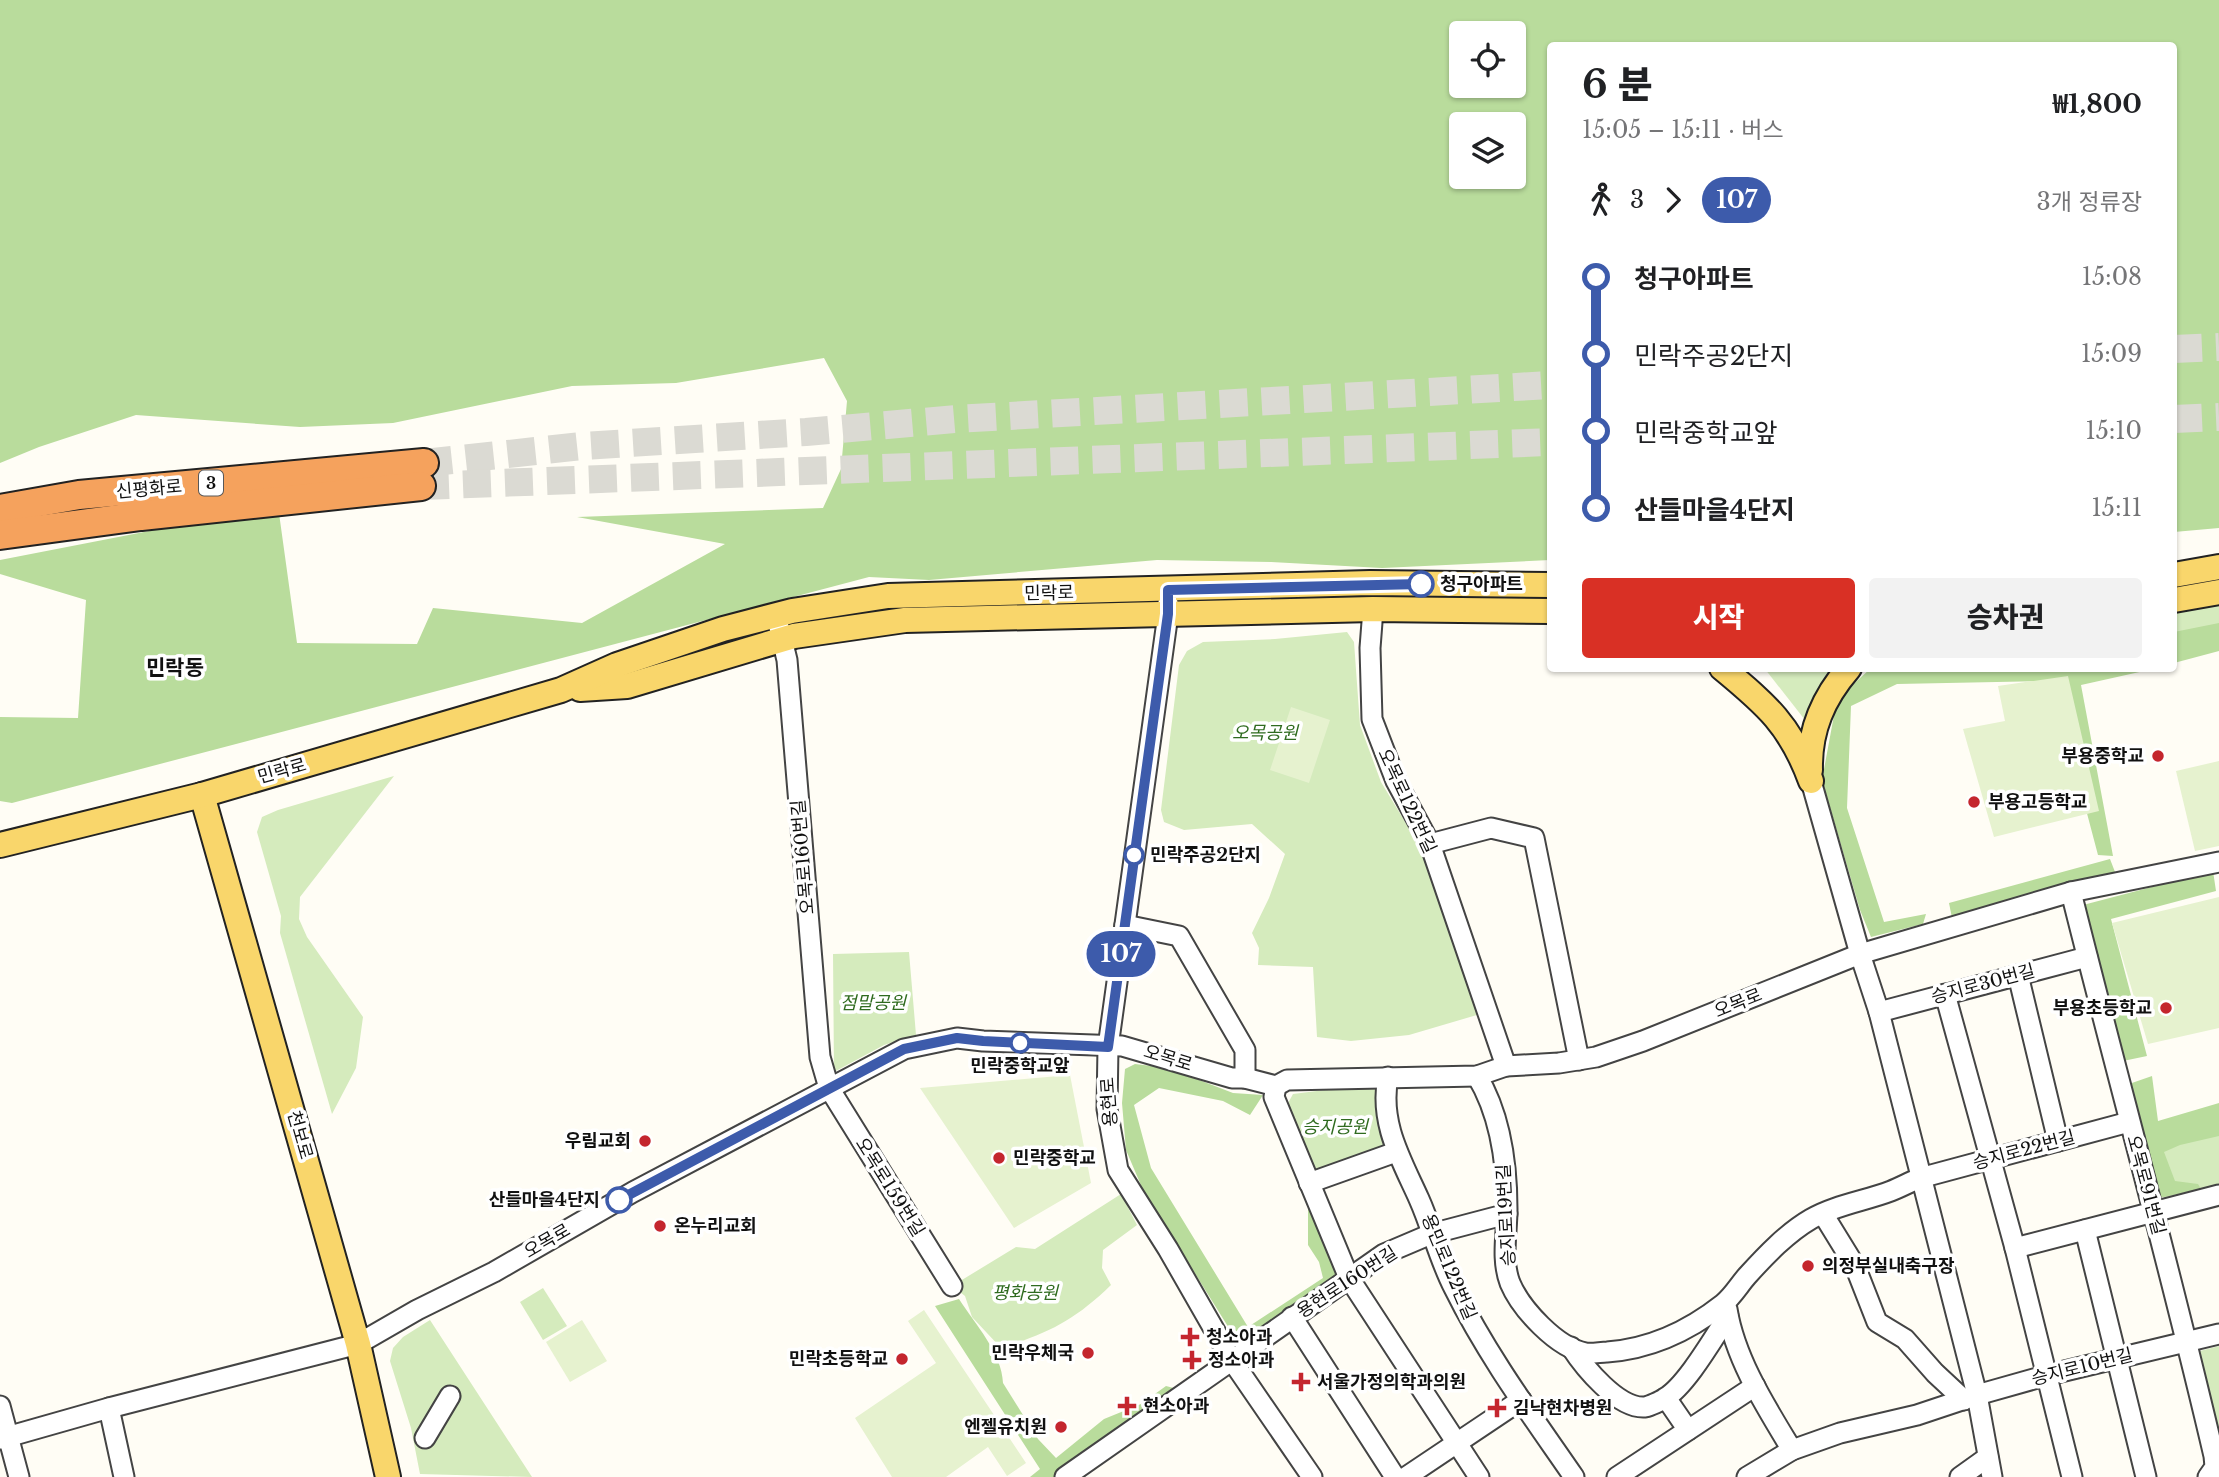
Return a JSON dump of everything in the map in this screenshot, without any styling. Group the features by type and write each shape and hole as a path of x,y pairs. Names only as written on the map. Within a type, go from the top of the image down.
{"highway":[{"name":"신평화로","path":"0,509 79,495 422,474 0,535"}],"main road":[{"path":"2177,574 2219,567"},
{"name":"민락로","path":"1168,602 1370,583 1547,585"},
{"path":"2177,599 2219,592"},
{"name":"민락로","path":"0,845 202,795 561,690 617,665 723,629 792,611 888,596 1547,611"},
{"path":"1727,672 1781,722 1801,754 1811,781"},
{"path":"1811,781 1811,751 1817,720 1832,689 1846,672"},
{"name":"천보로","path":"202,795 358,1344 388,1477"}],"street":[{"name":"용현로","path":"1168,602 1108,1047 1107,1109 1118,1170 1168,1249 1231,1359 1312,1477"},
{"name":"오목로122번길","path":"1373,609 1370,648 1372,719 1396,781 1430,845 1506,1066"},
{"name":"오목로160번길","path":"779,626 787,660 820,1057 829,1088"},
{"path":"1811,781 1879,1012 1992,1477"},
{"path":"1430,845 1491,828 1534,838 1579,1059"},
{"name":"오목로","path":"4,1438 358,1344 494,1272 614,1202 904,1049 957,1038 1122,1046 1232,1078 1245,1078 1276,1086 1287,1080 1477,1076 1506,1066 1596,1057 1643,1041 1860,954 2071,892 2219,862"},
{"name":"오목로91번길","path":"2071,892 2188,1342 2214,1456 2215,1467 2208,1477"},
{"path":"1125,925 1179,936 1238,1035 1245,1051 1245,1078"},
{"name":"승지로30번길","path":"1879,1012 2087,957"},
{"path":"2018,975 2059,1141"},
{"path":"1945,994 2015,1248 2072,1477"},
{"name":"승지로19번길","path":"1477,1076 1488,1096 1501,1145 1507,1214 1504,1245 1510,1283 1537,1324 1563,1344 1586,1353 1620,1351 1660,1342 1727,1309 1762,1259 1811,1219 1920,1178"},
{"name":"용민로122번길","path":"1388,1077 1385,1093 1396,1152 1420,1201 1452,1285 1471,1321 1574,1477"},
{"path":"1276,1086 1273,1097 1349,1278 1479,1477"},
{"name":"오목로159번길","path":"829,1088 952,1286"},
{"name":"승지로22번길","path":"1920,1178 2129,1122"},
{"path":"1309,1183 1396,1152"},
{"path":"2015,1248 2219,1195"},
{"name":"용현로160번길","path":"1065,1477 1384,1255 1431,1234 1507,1214"},
{"path":"1822,1214 1855,1266 1877,1322 1905,1339 1935,1373 1971,1397"},
{"path":"2085,1230 2146,1477"},
{"path":"1727,1309 1755,1386 1792,1450"},
{"path":"1571,1347 1591,1373 1621,1399 1644,1407 1666,1398 1681,1382 1727,1309"},
{"path":"1292,1317 1395,1477"},
{"name":"승지로10번길","path":"1747,1477 1792,1450 1840,1433 1917,1415 2048,1375 2219,1334"},
{"path":"1618,1477 1755,1386"},
{"path":"425,1438 450,1396"},
{"path":"1666,1398 1688,1430"},
{"path":"1406,1477 1521,1399"},
{"path":"0,1406 4,1438 19,1477"},
{"path":"109,1408 124,1477"},
{"path":"1960,1477 1988,1457"}],"green space":[{"path":"0,0 2219,0 2219,528 2177,532 2177,42 1547,42 1547,560 1382,568 1157,560 929,580 869,577 12,803 0,801 0,717 78,718 86,600 0,574 0,560 278,506 297,643 417,644 433,608 582,623 725,544 577,517 823,508 841,469 847,401 824,358 676,383 572,386 393,423 300,427 136,415 39,447 0,463"},
{"path":"2219,603 2219,648 2177,655 2177,610"},
{"path":"2219,623 2219,651 2177,662 2177,631"},
{"name":"오목공원","path":"1347,632 1354,642 1360,725 1381,782 1433,868 1487,1012 1409,1035 1351,1041 1317,1037 1313,967 1258,965 1259,948 1252,933 1269,898 1285,854 1252,824 1184,830 1164,822 1161,810 1179,665 1187,651 1203,642"},
{"path":"1767,672 1842,672 1811,724"},
{"path":"1867,672 2140,672 2081,685 2113,856 2098,855 2052,681 1897,684 1851,706 1847,808 1884,922 1926,914 1923,924 1871,937 1860,910 1822,780 1837,699"},
{"path":"2068,676 2099,811 1994,837 1963,729 2005,721 1998,686"},
{"path":"1291,707 1330,720 1309,783 1270,770"},
{"path":"2219,761 2219,846 2195,851 2176,771"},
{"path":"394,776 300,897 299,919 307,937 363,1017 356,1068 332,1114 280,933 281,916 257,832 262,817 278,810"},
{"path":"2110,859 2115,872 1952,918 1949,903"},
{"path":"2213,871 2216,891 2111,919 2147,1056 2123,1061 2083,905"},
{"path":"2219,897 2219,1028 2148,1044 2112,923"},
{"name":"점말공원","path":"909,952 916,1035 884,1045 834,1072 833,954"},
{"path":"1135,1064 1168,1068 1233,1093 1263,1095 1250,1115 1223,1101 1159,1088 1134,1105 1151,1168 1248,1327 1323,1278 1319,1262 1308,1245 1308,1198 1338,1266 1336,1284 1250,1342 1237,1341 1143,1190 1126,1150 1122,1103 1125,1069"},
{"path":"1070,1075 1091,1183 1014,1228 920,1088"},
{"path":"2152,1076 2158,1121 2219,1103 2219,1136 2180,1145 2164,1152 2175,1181 2198,1184 2201,1189 2159,1198 2129,1084"},
{"name":"승지공원","path":"1380,1083 1388,1147 1314,1176 1287,1105 1293,1094"},
{"path":"2219,1109 2219,1189 2165,1202 2146,1130"},
{"name":"평화공원","path":"1121,1194 1137,1225 1103,1250 1102,1268 1111,1285 1085,1308 1060,1324 1001,1348 972,1317 965,1296 952,1286 1016,1247 1035,1249"},
{"path":"543,1288 567,1326 543,1340 520,1302"},
{"path":"959,1299 993,1350 1003,1383 1038,1439 1056,1458 1104,1419 1141,1404 1166,1386 1181,1390 1058,1477 1030,1477 1040,1469 935,1306"},
{"path":"924,1310 1026,1463 1007,1476 988,1447 946,1477 892,1477 855,1418 936,1363 908,1321"},
{"path":"430,1320 532,1477 420,1474 411,1428 390,1361 393,1348 403,1337"},
{"path":"582,1320 607,1361 570,1382 546,1342"},
{"path":"2219,1346 2219,1438 2200,1351"}],"tunnel":[{"path":"2177,349 2219,347"},
{"path":"424,463 582,446 806,432 956,419 1547,385"},
{"path":"2177,419 2219,417"},
{"path":"421,486 1547,442"}],"bus line":[{"name":"107","path":"619,1200 904,1049 957,1038 1108,1047 1168,614 1168,590 1370,583 1421,584"}],"place":[{"name":"청구아파트","path":"1421,584"},
{"name":"부용중학교","path":"2158,756"},
{"name":"부용고등학교","path":"1974,802"},
{"name":"민락주공2단지","path":"1134,855"},
{"name":"부용초등학교","path":"2166,1008"},
{"name":"민락중학교앞","path":"1020,1043"},
{"name":"우림교회","path":"645,1141"},
{"name":"민락중학교","path":"999,1158"},
{"name":"산들마을4단지","path":"619,1200"},
{"name":"온누리교회","path":"660,1226"},
{"name":"의정부실내축구장","path":"1808,1266"},
{"name":"청소아과","path":"1190,1337"},
{"name":"민락우체국","path":"1088,1353"},
{"name":"민락초등학교","path":"902,1359"},
{"name":"정소아과","path":"1192,1360"},
{"name":"서울가정의학과의원","path":"1301,1382"},
{"name":"현소아과","path":"1127,1406"},
{"name":"김낙현차병원","path":"1497,1408"},
{"name":"엔젤유치원","path":"1061,1427"}],"district":[{"name":"민락동","path":"175,668"}]}
